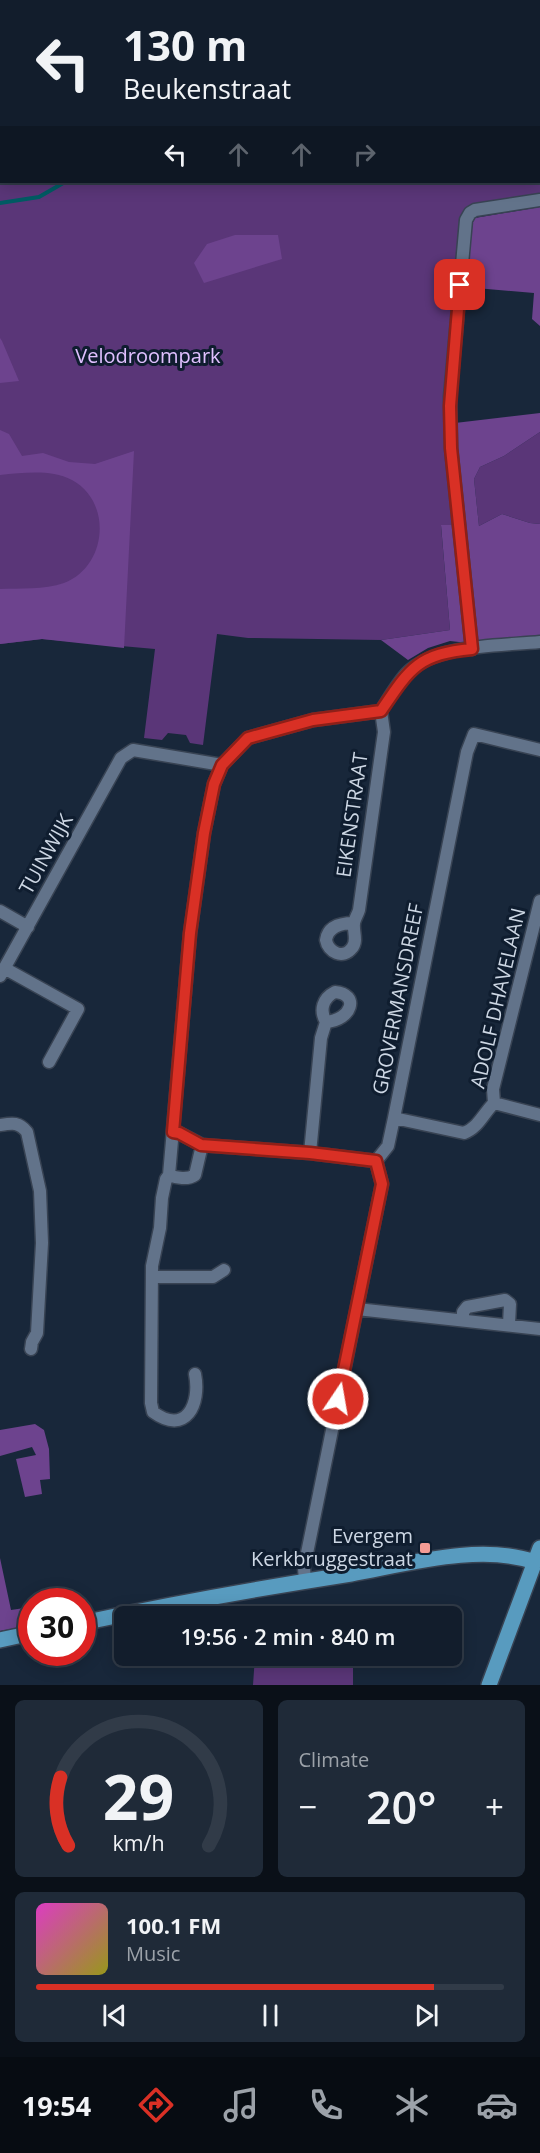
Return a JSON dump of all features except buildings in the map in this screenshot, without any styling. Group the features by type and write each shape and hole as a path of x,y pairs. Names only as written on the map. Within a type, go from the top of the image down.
{"main road":[{"path":"96,1620 306,1581 448,1558 485,1554 537,1555 489,1685"},
{"path":"0,1640 18,1636"}],"street":[{"path":"472,649 451,448 450,397 466,220 475,210 540,200"},
{"path":"195,1374 198,1388 195,1404 189,1414 182,1419 171,1420 153,1412 151,1403 154,1253 160,1228 162,1198 169,1174 190,933 204,833 214,784 222,765 248,738 313,720 381,711 398,684 418,664 437,654 540,642"},
{"name":"EIKENSTRAAT","path":"354,923 359,910 384,732 381,711"},
{"name":"GROVERMANSDREEF","path":"376,1161 388,1146 470,740 474,734 540,750"},
{"name":"TUINWIJK","path":"49,1062 78,1010 2,972 121,758 133,750 222,765"},
{"name":"ADOLF DHAVELAAN","path":"394,1118 464,1133 476,1126 483,1114 494,1103 493,1089 540,901"},
{"path":"0,911 28,927"},
{"path":"310,1153 321,1038 326,1022"},
{"name":"ADOLF DHAVELAAN","path":"494,1103 540,1115"},
{"path":"0,1125 13,1123 21,1125 27,1132 40,1191 42,1243 37,1333 31,1349"},
{"path":"173,1132 201,1145 310,1153 376,1161 382,1184 304,1568 306,1581"},
{"path":"169,1174 174,1177 191,1178 195,1175 201,1145"},
{"path":"152,1277 213,1276 224,1270"},
{"path":"463,1319 463,1312 467,1307 505,1300 510,1304 509,1324"},
{"path":"357,1309 540,1329"}],"green space":[{"name":"Velodroompark","path":"0,183 540,183 540,207 477,217 473,222 454,396 465,526 441,526 450,630 381,640 248,638 217,634 203,745 190,743 186,735 168,733 162,740 144,738 155,649 42,639 0,644"},
{"path":"540,432 540,524 502,514 479,526 474,479 480,467 504,456"},
{"path":"254,1666 353,1666 353,1685 253,1685"}],"shaded area":[{"path":"540,207 540,326 532,319 534,293 464,287 475,218"},
{"path":"235,235 278,235 282,259 204,283 194,263 207,244"},
{"path":"0,338 2,341 19,381 0,383"},
{"path":"540,413 540,432 504,456 480,467 474,479 479,526 502,514 540,524 540,636 468,643 450,641 428,648 408,660 381,640 450,630 441,525 465,525 455,423"},
{"path":"0,430 9,434 22,456 43,453 69,462 95,464 134,451 124,648 42,639 0,644 0,589 40,588 64,583 78,575 89,563 100,534 99,518 94,503 85,490 72,480 46,473 0,475"},
{"path":"35,1424 44,1430 49,1449 50,1479 40,1480 42,1494 25,1497 16,1459 36,1455 32,1447 0,1456 0,1430"},
{"path":"0,1558 11,1610 18,1609 18,1628 0,1631"}],"waterway":[{"path":"0,203 39,197 63,183"}],"place":[{"name":"Evergem Kerkbruggestraat","path":"425,1548"}],"route":[{"path":"338,1399 382,1184 380,1172 376,1161 310,1153 201,1145 173,1132 190,933 204,833 214,784 222,765 248,738 313,720 381,711 398,684 418,664 437,654 472,649 451,448 450,392 460,285"}]}
